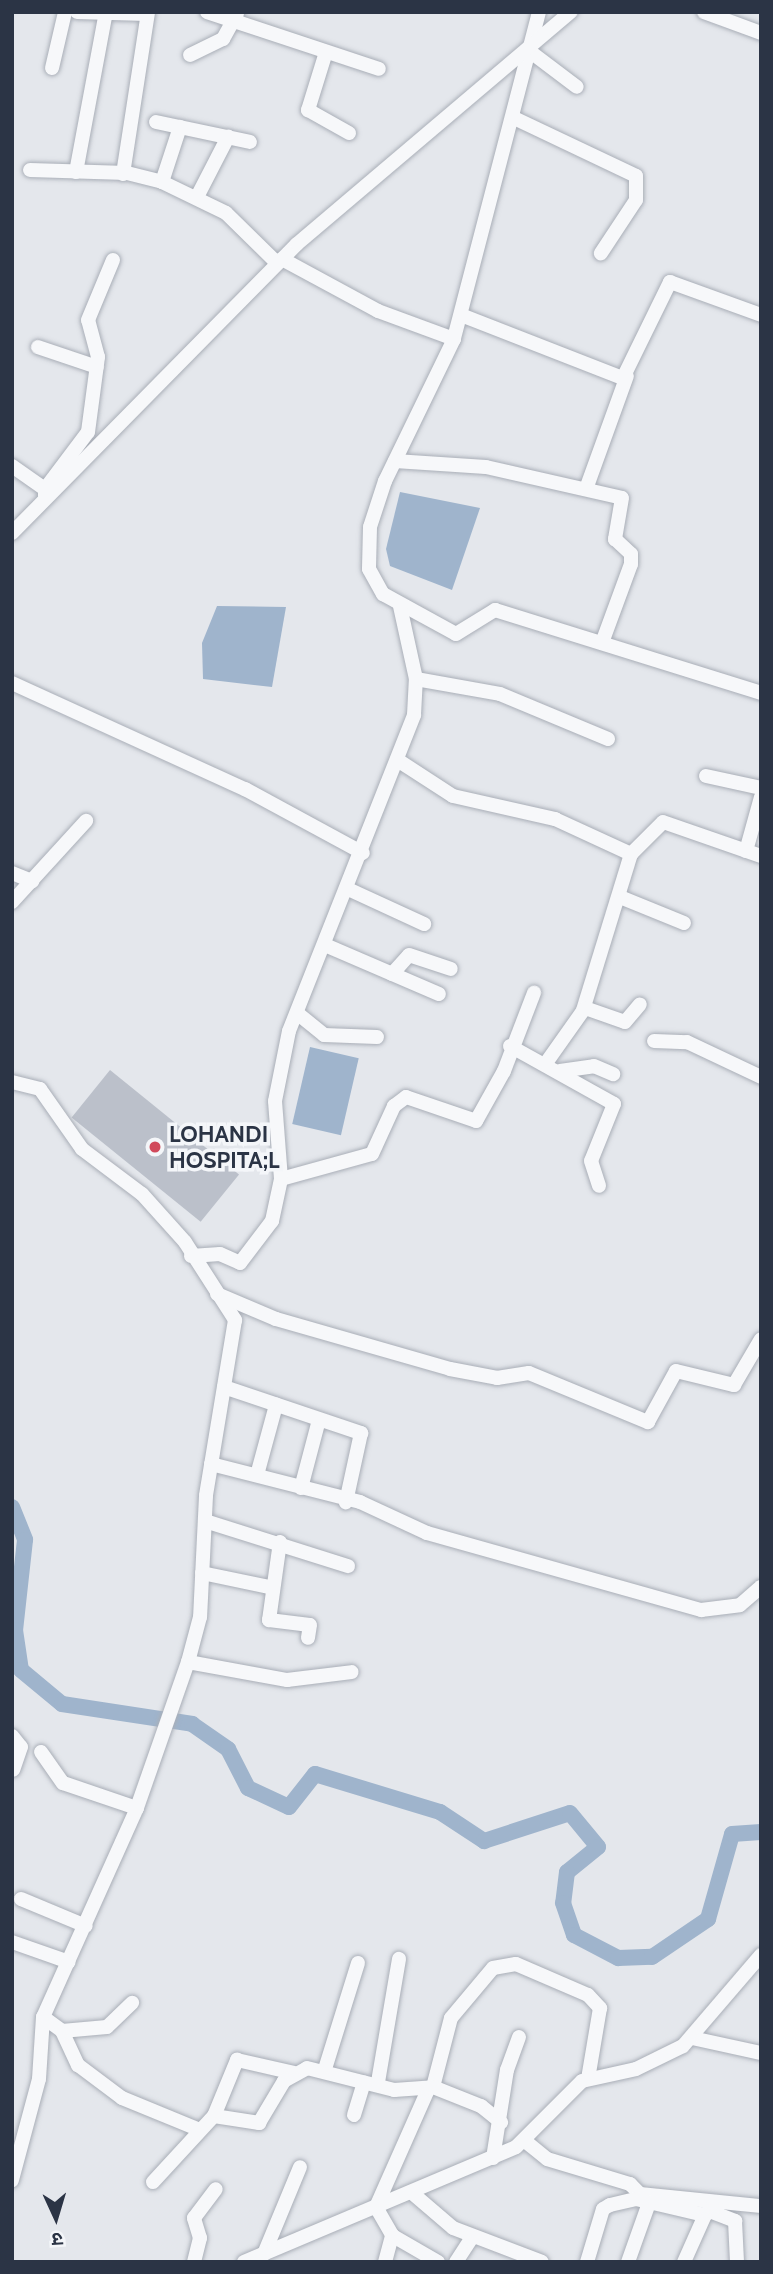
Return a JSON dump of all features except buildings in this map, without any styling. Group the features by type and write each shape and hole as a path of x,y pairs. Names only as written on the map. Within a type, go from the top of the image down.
{"street":[{"path":"52,68 65,12"},
{"path":"80,12 147,13 123,174"},
{"path":"76,172 106,12"},
{"path":"207,12 236,16 326,52 379,69"},
{"path":"540,12 534,48 454,339 395,461 368,551 374,583 400,606 456,634 495,610 761,693"},
{"path":"12,533 45,495 279,261 534,48 571,12"},
{"path":"704,12 761,33"},
{"path":"190,55 223,39 236,16"},
{"path":"534,48 578,87"},
{"path":"326,52 308,110 349,133"},
{"path":"514,118 636,176 636,200 601,253"},
{"path":"156,122 250,142"},
{"path":"162,183 180,127"},
{"path":"197,197 228,137"},
{"path":"30,170 123,174 162,183 197,197 239,223 279,261 378,311 454,339"},
{"path":"45,495 86,438 97,367 88,320 113,260"},
{"path":"586,489 627,376 670,282 761,315"},
{"path":"461,315 627,376"},
{"path":"38,347 97,367"},
{"path":"395,461 486,467 586,489 625,501 615,539 631,558 602,643"},
{"path":"12,466 45,495"},
{"path":"191,1256 220,1254 240,1263 252,1255 272,1221 281,1179 275,1101 297,1013 363,853 414,715 416,679 400,606"},
{"path":"416,679 500,694 608,739"},
{"path":"12,683 245,789 363,853"},
{"path":"399,761 459,799 490,800 555,819 632,854"},
{"path":"706,776 761,788"},
{"path":"746,851 761,797"},
{"path":"12,902 86,821"},
{"path":"546,1063 583,1010 632,854 663,822 761,856"},
{"path":"12,873 32,881"},
{"path":"348,889 424,924"},
{"path":"620,897 684,923"},
{"path":"325,945 439,995"},
{"path":"392,974 409,955 452,969"},
{"path":"281,1179 372,1154 394,1106 406,1097 476,1121 504,1071 510,1045 534,993"},
{"path":"583,1010 625,1023 639,1004"},
{"path":"297,1013 324,1035 377,1037"},
{"path":"654,1041 687,1042 761,1077"},
{"path":"510,1045 546,1063 614,1104 591,1161 599,1186"},
{"path":"560,1071 585,1065 613,1074"},
{"path":"12,1082 40,1089 82,1149 142,1194 191,1256 213,1293 235,1320 211,1464 202,1573 188,1662 137,1808 43,2017 39,2079 16,2138 12,2180"},
{"path":"213,1293 276,1319 450,1369 497,1378 529,1373 648,1422 676,1371 734,1385 761,1339"},
{"path":"224,1387 361,1433 346,1502"},
{"path":"257,1475 276,1405"},
{"path":"301,1488 319,1420"},
{"path":"211,1464 346,1502 384,1509 426,1533 701,1610 740,1605 761,1587"},
{"path":"205,1521 280,1542 348,1566"},
{"path":"280,1542 269,1587 269,1620 310,1625 307,1638"},
{"path":"202,1573 269,1587"},
{"path":"188,1662 287,1680 352,1672"},
{"path":"12,1736 21,1747 13,1770"},
{"path":"41,1752 63,1783 137,1808"},
{"path":"21,1899 86,1926"},
{"path":"12,1942 69,1962"},
{"path":"244,2262 494,2158 526,2141 588,2079 647,2065 692,2038 761,1955"},
{"path":"354,2115 371,2082 399,1959"},
{"path":"325,2069 358,1963"},
{"path":"376,2207 430,2090 451,2018 494,1968 516,1964 588,1995 600,2008 588,2079"},
{"path":"62,2031 107,2026 132,2003"},
{"path":"43,2017 62,2031 78,2065 122,2098 200,2130"},
{"path":"494,2158 507,2070 519,2037"},
{"path":"692,2038 761,2053"},
{"path":"153,2182 214,2116 237,2060 294,2073 325,2069 371,2082 430,2090 481,2106 501,2122"},
{"path":"214,2116 259,2123 294,2073"},
{"path":"526,2141 547,2159 630,2184 640,2194 710,2210 735,2221 737,2262"},
{"path":"264,2254 300,2167"},
{"path":"194,2262 200,2243 194,2218 216,2189"},
{"path":"411,2192 436,2217 472,2237 542,2262"},
{"path":"587,2262 603,2209 636,2199 710,2210 761,2206"},
{"path":"628,2262 649,2203"},
{"path":"376,2207 392,2235 438,2262"},
{"path":"684,2262 710,2210"},
{"path":"385,2262 392,2235"},
{"path":"456,2262 472,2237"}],"water":[{"path":"400,492 480,508 452,590 390,566 386,549"},
{"path":"217,606 286,607 272,687 203,679 202,643"},
{"path":"310,1047 359,1058 341,1135 292,1124"}],"waterway":[{"path":"12,1507 25,1540 15,1630 21,1670 62,1704 192,1724 228,1749 248,1788 289,1807 315,1774 440,1812 484,1841 570,1813 598,1847 567,1872 563,1903 574,1935 618,1958 652,1957 708,1919 732,1834 761,1832"}],"place":[{"name":"LOHANDI HOSPITA;L","path":"155,1147"}]}
